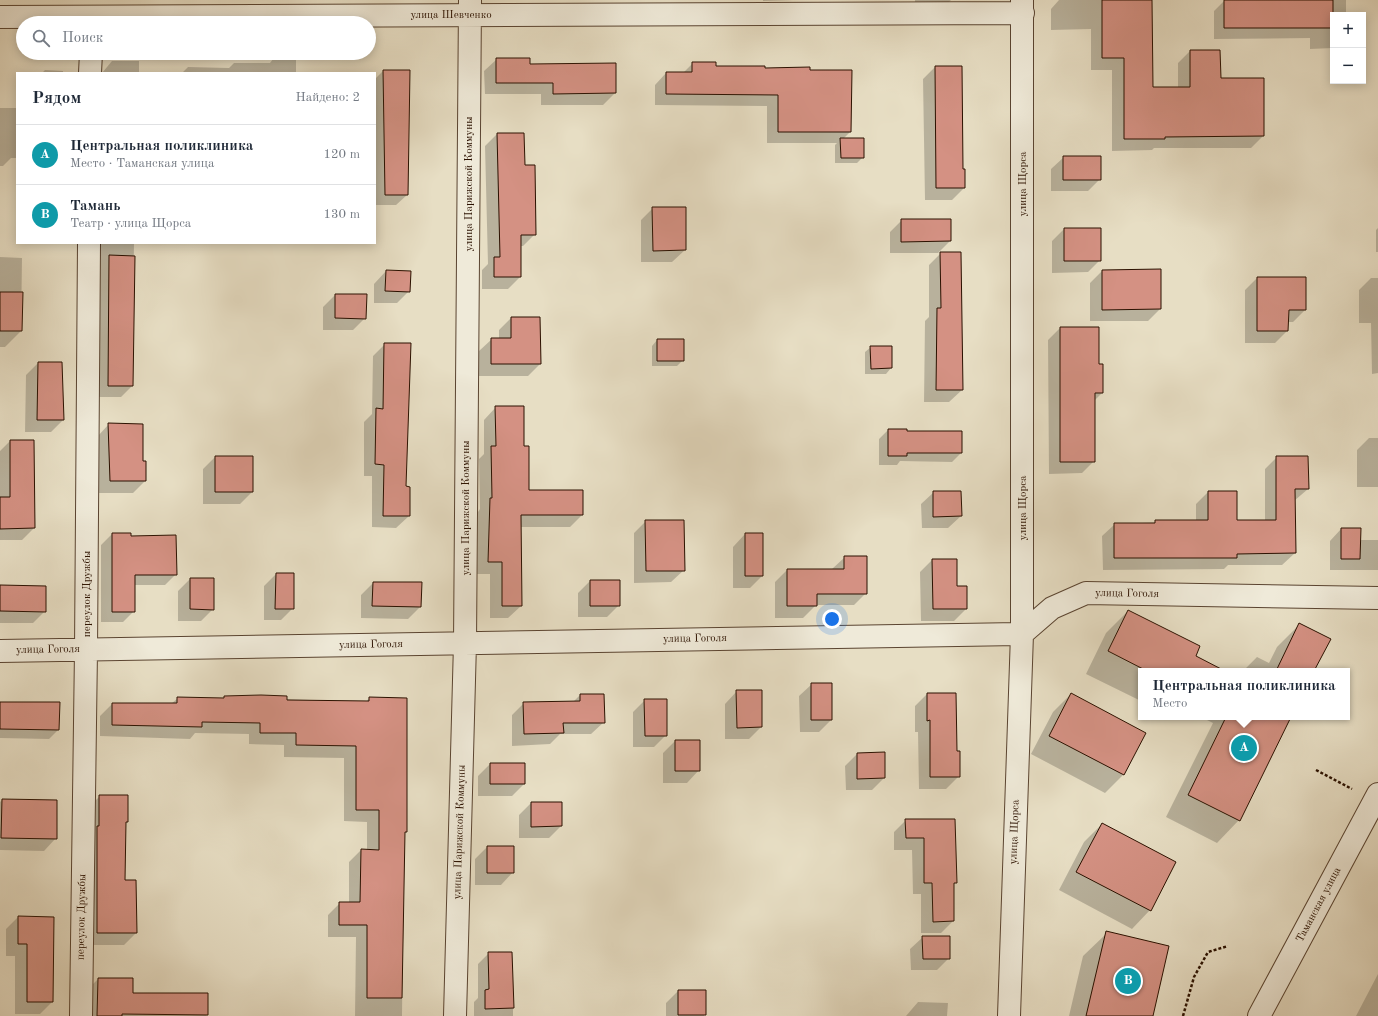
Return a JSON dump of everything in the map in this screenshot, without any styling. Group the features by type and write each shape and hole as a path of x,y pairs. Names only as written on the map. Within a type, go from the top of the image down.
{"street":[{"name":"улица Шевченко","path":"217,16 470,8 1023,7"},
{"name":"улица Щорса","path":"1009,1016 1022,634 1023,7"},
{"name":"улица Парижской Коммуны","path":"455,1016 465,643 470,8"},
{"name":"улица Шевченко","path":"0,17 16,18"},
{"path":"90,72 91,60"},
{"name":"переулок Дружбы","path":"81,1016 86,650 89,244"},
{"name":"улица Гоголя","path":"0,651 1022,634 1052,608 1086,593 1378,598"},
{"name":"Таманская улица","path":"1262,1015 1378,794"}],"path":[{"path":"1316,770 1352,789"},
{"path":"1183,1016 1194,977 1208,952 1228,946"}],"building":[{"path":"1102,0 1152,0 1153,87 1190,87 1190,50 1220,50 1221,78 1264,78 1264,136 1124,139 1124,58 1102,58"},
{"path":"1224,0 1333,0 1333,12 1330,12 1330,28 1224,28"},
{"path":"496,58 530,58 530,64 616,63 616,93 553,94 553,83 496,83"},
{"path":"692,62 716,62 716,66 765,66 765,68 810,67 810,70 852,70 851,132 778,132 778,95 666,94 666,72 692,72"},
{"path":"935,66 962,66 963,169 965,169 965,188 936,188"},
{"path":"383,70 410,70 408,195 385,195"},
{"path":"497,133 524,133 525,165 535,165 536,235 521,235 521,277 494,277 494,257 500,257"},
{"path":"840,138 864,138 864,158 841,158"},
{"path":"1063,156 1101,156 1101,180 1063,180"},
{"path":"652,207 686,207 686,250 653,251"},
{"path":"901,219 951,219 951,241 901,242"},
{"path":"1064,228 1101,228 1101,261 1064,261"},
{"path":"940,252 961,252 963,390 936,390 937,308 941,308"},
{"path":"109,255 135,256 133,386 108,386"},
{"path":"1161,269 1161,309 1102,310 1102,270"},
{"path":"386,270 411,271 410,292 385,291"},
{"path":"1257,277 1306,277 1306,310 1289,310 1288,331 1257,331"},
{"path":"0,292 23,292 22,331 0,331"},
{"path":"335,294 367,294 366,319 335,318"},
{"path":"511,317 540,317 541,364 491,364 491,338 511,338"},
{"path":"1060,327 1099,327 1099,364 1103,364 1103,393 1095,393 1095,462 1060,462"},
{"path":"657,339 684,339 684,361 657,361"},
{"path":"384,343 411,343 406,486 410,487 410,516 383,516 384,465 375,464 376,408 383,409"},
{"path":"870,346 892,346 892,368 871,369"},
{"path":"38,362 62,362 64,420 37,420"},
{"path":"495,406 524,406 524,446 529,446 529,490 583,490 583,515 521,515 522,606 502,606 502,562 488,562 490,498 492,498 491,446 496,446"},
{"path":"108,423 143,424 143,461 146,461 146,481 110,481"},
{"path":"888,429 907,429 907,431 962,431 962,453 907,453 907,456 888,456"},
{"path":"10,440 34,440 35,528 0,529 0,497 10,497"},
{"path":"215,456 253,456 253,492 215,492"},
{"path":"1276,456 1308,456 1309,489 1295,489 1296,553 1237,554 1237,558 1114,558 1114,523 1155,523 1155,520 1208,520 1208,491 1237,491 1237,520 1276,520"},
{"path":"933,491 961,491 962,516 933,517"},
{"path":"645,520 684,520 685,571 646,571"},
{"path":"1341,528 1361,528 1360,559 1341,559"},
{"path":"112,533 131,533 131,536 176,535 177,575 135,575 135,612 112,612"},
{"path":"745,533 763,533 763,576 745,576"},
{"path":"844,556 867,556 867,594 817,594 817,606 787,606 787,569 844,569"},
{"path":"932,559 957,559 957,586 967,586 967,609 933,609"},
{"path":"276,573 294,573 294,609 275,609"},
{"path":"190,578 214,578 214,610 190,609"},
{"path":"590,580 620,580 620,606 590,606"},
{"path":"373,582 422,582 421,607 372,606"},
{"path":"0,585 46,586 46,612 0,611"},
{"path":"1128,610 1200,646 1196,656 1219,668 1141,668 1108,651"},
{"path":"1299,623 1331,639 1316,668 1277,668"},
{"path":"811,683 832,683 832,720 811,720"},
{"path":"736,690 762,690 762,727 737,728"},
{"path":"927,693 956,693 957,751 960,751 960,777 930,777 930,720 927,721"},
{"path":"1071,693 1146,733 1124,775 1049,736"},
{"path":"580,694 604,694 605,723 563,723 564,733 524,734 523,702 580,701"},
{"path":"224,696 287,696 287,700 369,701 369,697 407,698 407,832 405,832 402,998 367,998 367,925 339,925 339,902 360,902 361,849 379,850 379,810 356,810 356,746 296,745 296,733 260,733 260,723 202,722 202,727 112,725 112,703 177,703 177,697 224,698"},
{"path":"644,699 667,699 667,736 645,736"},
{"path":"0,702 60,702 59,730 0,729"},
{"path":"1225,720 1290,720 1240,821 1188,795"},
{"path":"675,740 700,740 700,771 675,771"},
{"path":"885,752 885,778 857,779 857,753"},
{"path":"490,763 525,763 525,784 490,784"},
{"path":"99,795 128,795 125,880 136,880 137,933 97,933 97,826 99,826"},
{"path":"2,799 57,800 57,839 1,838"},
{"path":"531,802 562,802 562,826 531,827"},
{"path":"905,819 955,819 957,883 954,883 954,921 933,922 932,883 924,883 924,838 906,838"},
{"path":"1102,823 1176,862 1151,911 1076,872"},
{"path":"487,846 514,846 514,873 487,873"},
{"path":"18,916 54,917 53,1002 27,1002 27,944 18,944"},
{"path":"1106,931 1169,946 1153,1016 1086,1016"},
{"path":"922,936 950,936 950,959 923,959"},
{"path":"488,952 512,952 514,1008 485,1009 485,990 489,989"},
{"path":"98,978 133,978 133,993 208,993 208,1015 122,1014 122,1016 97,1016"},
{"path":"678,990 706,990 706,1015 678,1015"}],"place":[{"name":"Центральная поликлиника","path":"1244,748"},
{"name":"Тамань","path":"1128,981"}]}
